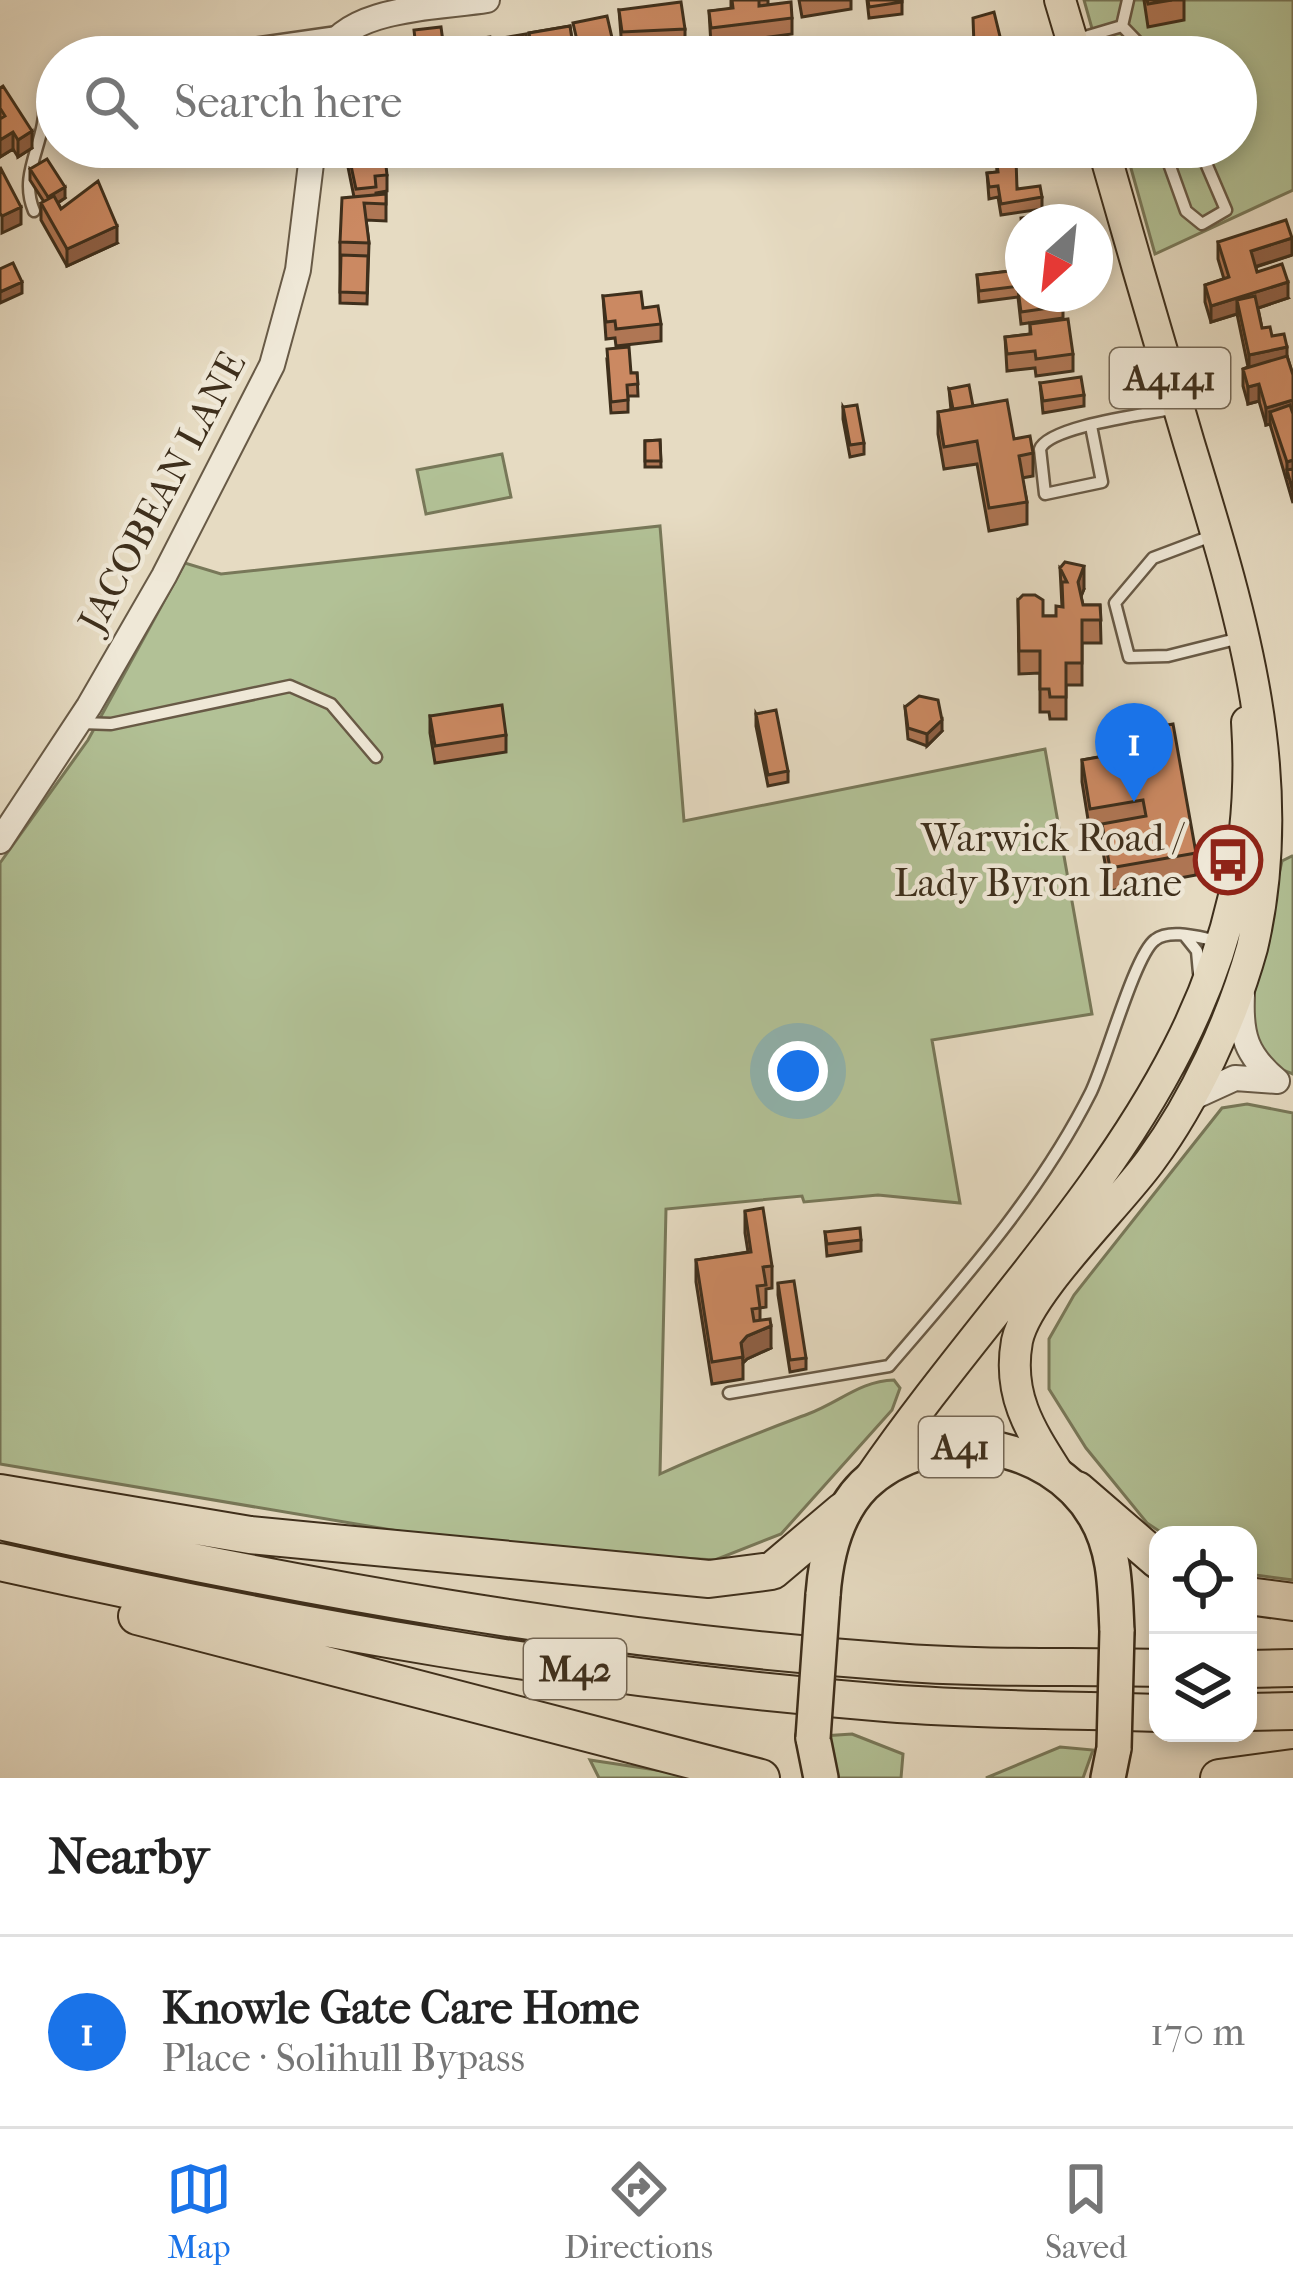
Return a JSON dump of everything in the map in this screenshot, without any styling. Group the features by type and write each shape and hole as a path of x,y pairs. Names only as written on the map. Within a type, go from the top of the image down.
{"highway":[{"name":"A41","path":"854,1497 930,1450 981,1445 1016,1452 1068,1482"},
{"path":"1068,1482 1149,1552"},
{"path":"1068,1482 1105,1537 1113,1568 1117,1631 1111,1763"},
{"path":"0,1493 250,1535 709,1580 772,1571 854,1497"},
{"path":"820,1778 813,1738 823,1594 829,1550 854,1497"},
{"name":"M42","path":"0,1521 235,1574 552,1626 898,1663 1149,1668"},
{"name":"M42","path":"0,1562 225,1612 541,1665 888,1703 1149,1713"},
{"path":"0,1583 761,1778"},
{"path":"1257,1597 1293,1602"},
{"path":"1257,1669 1293,1668"},
{"path":"1257,1712 1293,1712"},
{"path":"1219,1778 1293,1768"}],"main road":[{"path":"1060,0 1070,36"},
{"name":"A4141","path":"1068,1482 1016,1398 1018,1337 1037,1300 1150,1162 1187,1100 1208,1058 1270,839 1269,745 1241,623 1108,168"},
{"name":"A4141","path":"854,1497 932,1387 1123,1146 1238,957 1249,749 1241,623"},
{"path":"1079,1206 1114,1177 1186,1069 1208,1058"}],"street":[{"path":"338,36 362,22 488,0"},
{"name":"JACOBEAN LANE","path":"0,841 164,576 272,365 298,270 310,168"},
{"path":"1238,957 1240,1027 1247,1050 1285,1083"},
{"path":"1208,1058 1285,1083"},
{"path":"1187,1100 1234,1078 1285,1083"}],"lane":[{"path":"1122,26 1128,0"},
{"path":"1101,36 1122,26"},
{"path":"1122,26 1132,36"},
{"path":"312,36 341,32"},
{"path":"34,212 26,174 36,154"},
{"path":"1170,168 1186,212 1202,224 1226,210 1208,168"},
{"path":"1091,426 1102,482 1045,494 1039,468 1043,440 1091,426 1179,407"},
{"path":"1217,534 1153,558 1115,603 1129,657 1168,656 1241,623"},
{"path":"77,723 111,724 290,686 331,704 376,757"},
{"path":"729,1394 889,1366 1031,1196 1072,1130 1107,1059 1144,955 1155,939 1186,936 1238,957"},
{"path":"1123,1146 1132,1111 1199,974 1197,951 1186,936"}],"green space":[{"path":"1084,0 1293,0 1293,190 1155,254 1131,168 1257,168 1257,36 1094,36"},
{"path":"502,454 511,497 426,514 417,470"},
{"path":"660,526 684,821 1045,749 1092,1014 932,1040 960,1203 878,1195 804,1202 802,1196 666,1209 660,1474 871,1384 894,1380 900,1388 892,1410 781,1534 715,1560 487,1546 0,1464 0,863 88,740 185,563 221,574"},
{"path":"1292,856 1293,1074 1268,1062 1258,1045 1254,1022 1264,935 1282,861"},
{"path":"1247,1104 1293,1113 1293,1580 1257,1575 1257,1526 1147,1523 1086,1448 1049,1389 1049,1339 1074,1295 1222,1108"},
{"path":"852,1734 903,1754 901,1778 831,1778 823,1736"},
{"path":"1060,1747 1093,1750 1083,1778 986,1778"},
{"path":"590,1760 696,1776 700,1778 599,1778"}],"building":[{"path":"732,0 759,0 759,6 791,2 792,18 711,28 709,11 733,8"},
{"path":"868,0 902,0 902,2 869,7"},
{"path":"681,2 685,29 622,32 619,10"},
{"path":"994,12 1000,36 974,36 973,18"},
{"path":"607,16 612,36 576,36 573,23"},
{"path":"570,26 571,36 530,36"},
{"path":"441,27 442,36 415,36 414,30"},
{"path":"3,86 32,131 18,140 13,132 0,140 0,119 5,116 0,108"},
{"path":"0,167 21,207 2,216 0,213"},
{"path":"53,168 65,187 48,197 30,169"},
{"path":"352,168 386,168 387,175 375,176 376,187 356,189"},
{"path":"997,168 1016,168 1017,189 1040,186 1042,197 1001,204 998,186 989,187 987,173 998,172"},
{"path":"98,181 117,226 67,249 41,203 54,196 61,209"},
{"path":"386,194 386,204 364,203 369,243 340,242 342,198"},
{"path":"1286,220 1292,238 1251,251 1257,272 1282,264 1288,282 1211,306 1205,285 1229,277 1218,242"},
{"path":"341,255 368,256 367,293 340,292"},
{"path":"13,263 22,282 0,292 0,269"},
{"path":"1005,272 1005,288 979,291 977,275"},
{"path":"641,292 643,308 658,306 661,324 616,329 615,321 606,322 603,296"},
{"path":"1255,296 1262,328 1270,327 1272,336 1284,334 1287,347 1249,355 1237,300"},
{"path":"1068,319 1073,354 1036,359 1035,351 1007,354 1005,337 1031,334 1030,324"},
{"path":"629,347 631,373 637,373 638,384 627,385 628,400 611,402 607,349"},
{"path":"1287,356 1293,400 1266,408 1259,384 1248,387 1243,369"},
{"path":"1081,377 1084,395 1043,401 1040,383"},
{"path":"969,385 973,406 953,409 949,389"},
{"path":"1007,400 1014,439 1030,436 1033,453 1019,456 1027,502 989,508 977,441 944,447 938,412"},
{"path":"857,405 864,443 850,445 843,407"},
{"path":"1290,405 1293,460 1287,462 1270,412"},
{"path":"660,440 661,461 645,461 645,441"},
{"path":"1065,562 1084,566 1078,582 1083,605 1100,605 1101,620 1082,620 1082,663 1066,663 1066,697 1050,697 1049,689 1040,689 1040,651 1019,651 1018,600 1035,595 1043,600 1043,616 1056,616 1056,606 1063,607 1062,582 1067,582 1060,568"},
{"path":"919,696 938,700 942,720 927,734 908,728 905,707"},
{"path":"502,705 506,735 435,746 430,716"},
{"path":"776,710 788,771 768,775 756,714"},
{"path":"1173,724 1196,853 1110,868 1102,824 1146,816 1143,800 1090,809 1082,760 1137,750 1134,731"},
{"path":"763,1208 772,1266 763,1267 766,1285 757,1286 760,1308 752,1309 754,1321 770,1319 771,1326 747,1336 741,1343 743,1357 712,1362 696,1260 751,1252 745,1211"},
{"path":"860,1228 861,1240 827,1244 825,1232"},
{"path":"794,1281 806,1358 790,1360 778,1283"}],"place":[{"name":"Knowle Gate Care Home","path":"1134,802"},
{"name":"Warwick Road / Lady Byron Lane","path":"1228,860"}]}
